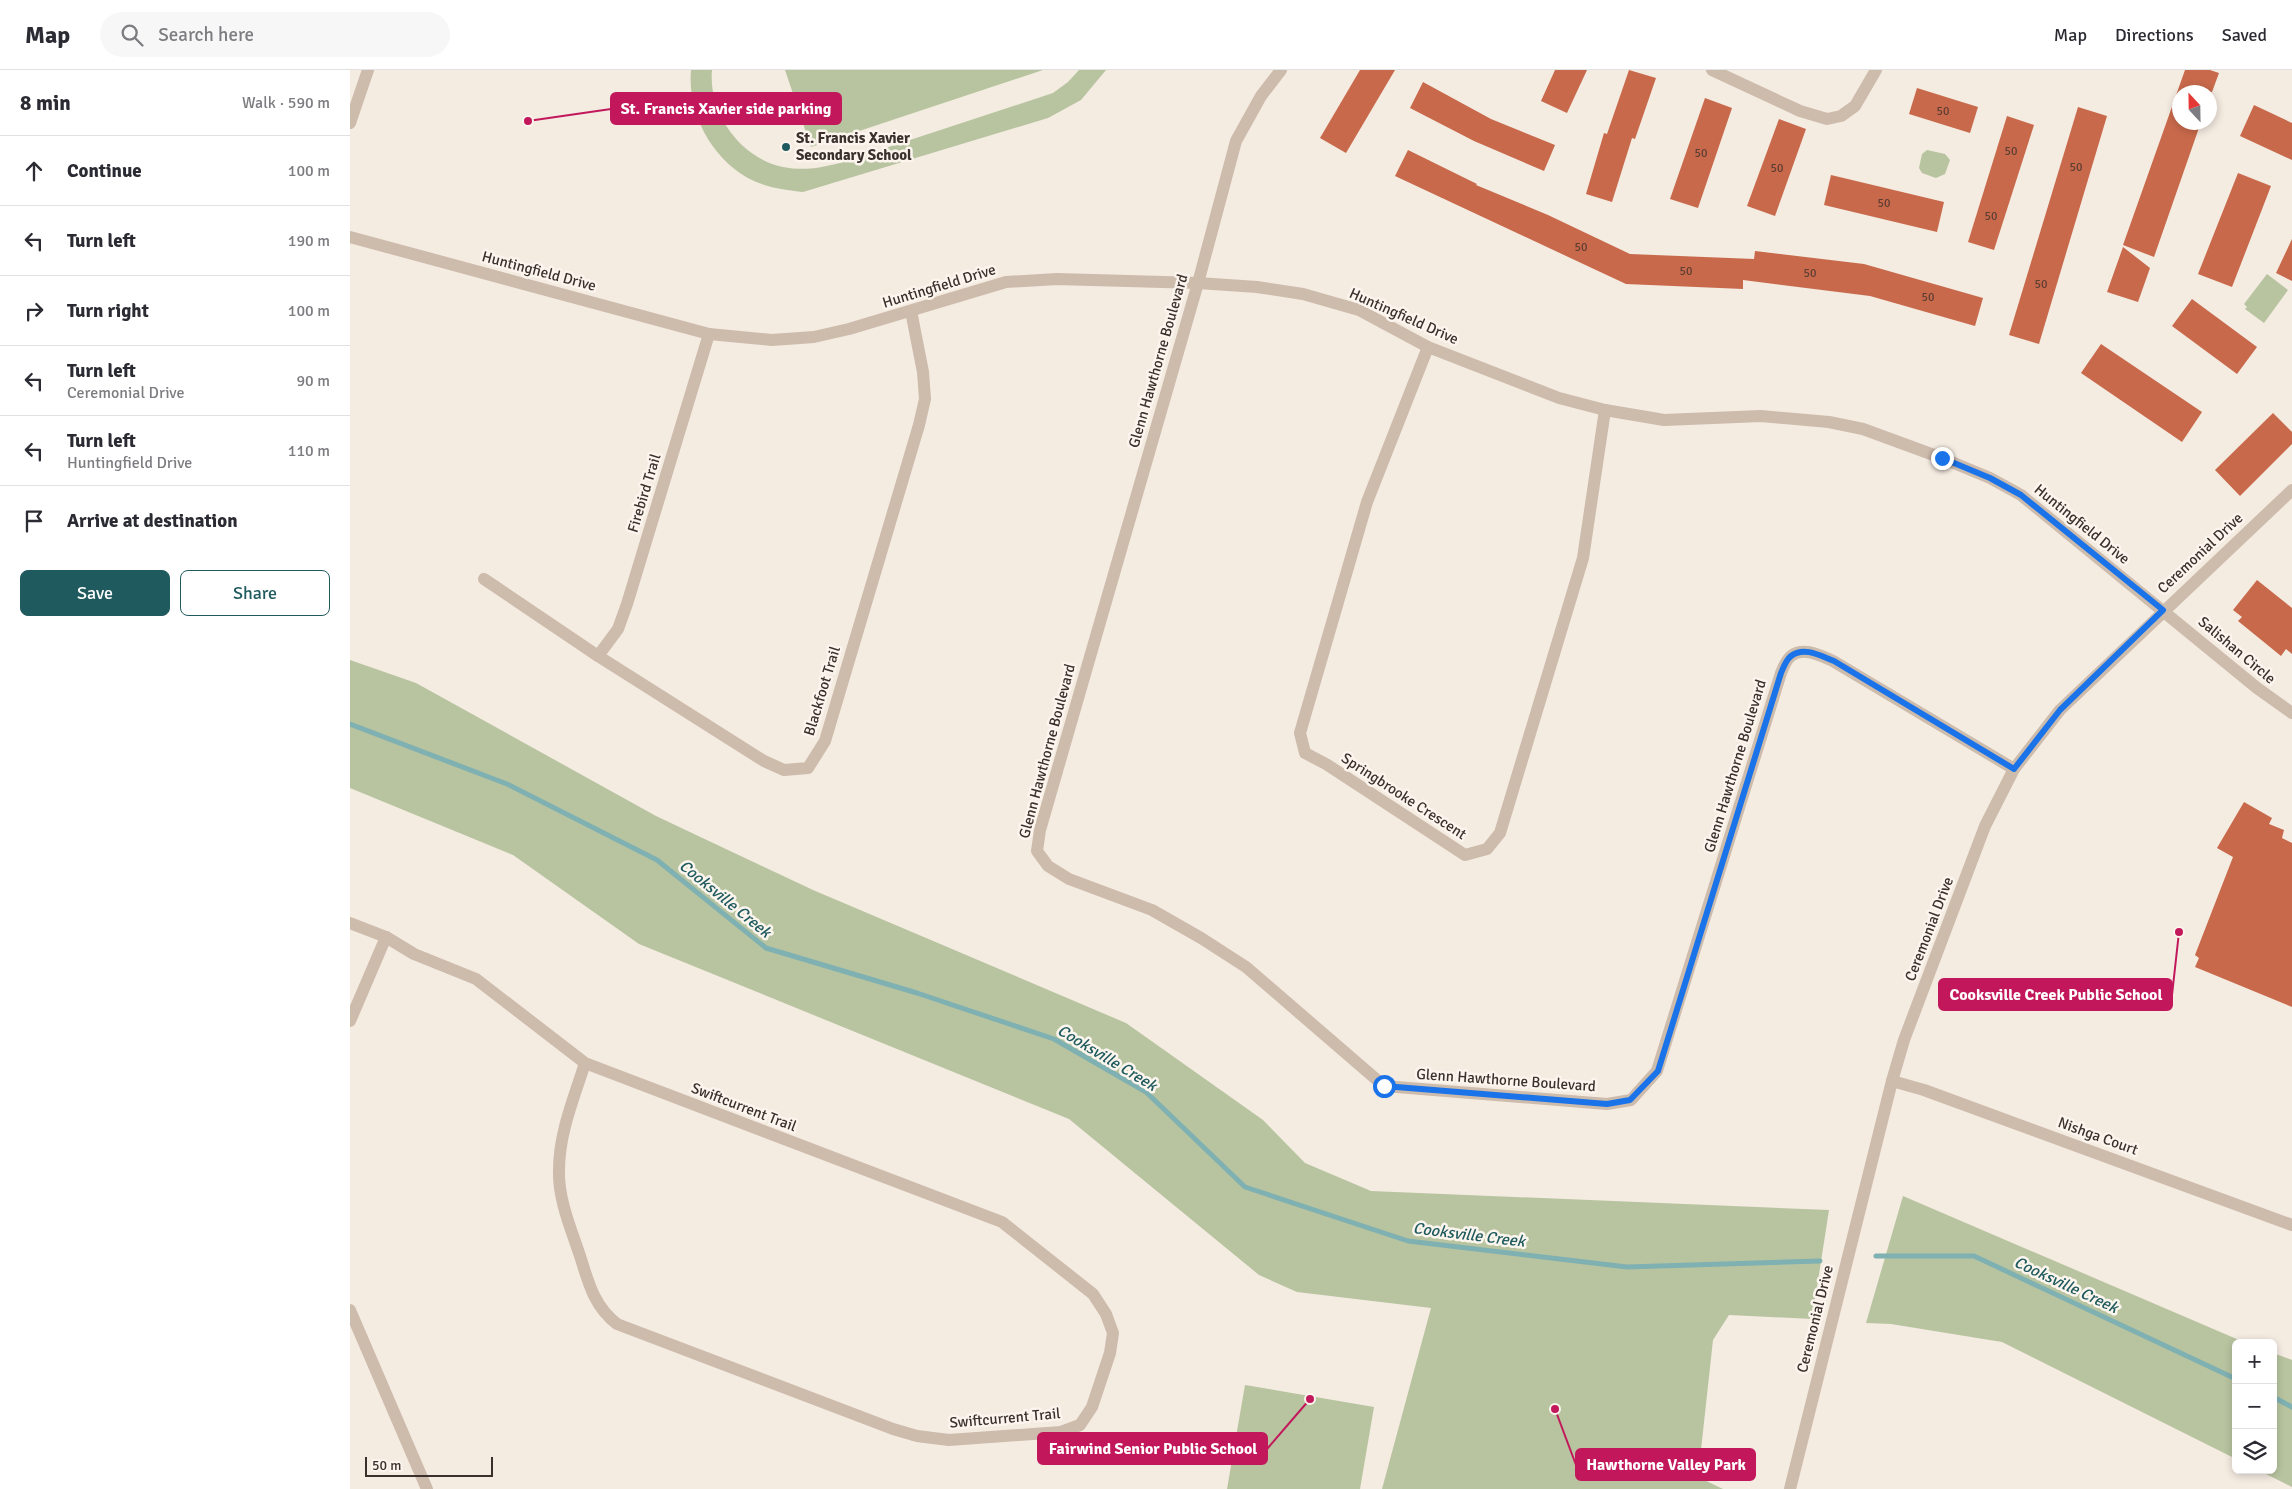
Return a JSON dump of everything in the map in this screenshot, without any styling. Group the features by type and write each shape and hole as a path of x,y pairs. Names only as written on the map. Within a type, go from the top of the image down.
{"street":[{"path":"350,123 368,70"},
{"name":"Glenn Hawthorne Boulevard","path":"1281,70 1261,96 1236,141 1198,283 1040,830 1037,851 1048,866 1070,879 1152,910 1246,967 1384,1086 1607,1104 1630,1100 1658,1071 1781,673 1790,656 1802,651 1817,654 1834,661 2014,769"},
{"path":"1712,70 1800,111 1827,119 1841,116 1854,106 1876,70"},
{"name":"Huntingfield Drive","path":"350,237 709,334 772,340 814,337 911,311 1006,282 1057,279 1198,283 1257,287 1320,298 1359,310 1428,347 1560,398 1605,410 1664,420 1761,416 1797,418 1863,429 1990,478 2021,495 2163,610"},
{"name":"Blackfoot Trail","path":"484,579 598,656 764,762 784,770 808,768 825,741 919,426 925,398 923,372 911,311"},
{"name":"Firebird Trail","path":"598,656 618,629 627,604 709,334"},
{"name":"Springbrooke Crescent","path":"1428,347 1367,502 1300,733 1305,753 1326,764 1465,855 1487,849 1500,833 1583,558 1605,410"},
{"name":"Ceremonial Drive","path":"1790,1489 1892,1081 1904,1040 1998,797 2014,769 2060,710 2163,610 2292,490"},
{"name":"Salishan Circle","path":"2163,610 2264,694 2292,713"},
{"name":"Swiftcurrent Trail","path":"350,923 386,937 414,954 476,979 585,1063 1002,1222 1092,1294 1106,1314 1113,1333 1110,1353 1092,1406 1080,1425 1061,1432 949,1440 918,1436 893,1429 617,1324 606,1315 593,1298 564,1206 558,1172 562,1138 585,1063"},
{"path":"350,1021 386,937"},
{"name":"Nishga Court","path":"1892,1081 1924,1090 2292,1225"},
{"path":"350,1310 427,1489"}],"green space":[{"path":"691,70 712,70 715,102 721,117 741,144 767,162 783,167 805,169 840,163 1053,93 1068,82 1079,70 1106,70 1081,100 1048,118 803,192 778,188 754,181 739,173 726,162 715,149 698,119 693,103"},
{"path":"785,70 1043,70 811,147"},
{"path":"1927,150 1945,154 1950,160 1945,174 1936,178 1922,173 1919,168 1922,154"},
{"path":"2267,274 2288,290 2264,323 2245,309 2247,307 2244,304"},
{"path":"350,660 416,683 656,816 813,890 1126,1023 1263,1120 1305,1163 1371,1191 1829,1210 1812,1319 1729,1315 1713,1340 1698,1477 1723,1489 1382,1489 1431,1308 1297,1292 1259,1275 1069,1119 639,944 513,855 350,788"},
{"path":"1903,1196 2237,1339 2232,1339 2232,1457 2002,1342 1891,1324 1866,1323"},
{"path":"2277,1354 2292,1360 2292,1487 2266,1474 2277,1474"},
{"path":"1245,1385 1374,1407 1360,1489 1227,1489"}],"building":[{"path":"1360,70 1395,70 1346,153 1320,138"},
{"path":"1555,70 1587,70 1567,113 1541,101"},
{"path":"1629,70 1656,78 1635,139 1632,138 1612,202 1586,194 1604,133 1607,134"},
{"path":"2185,70 2210,70 2219,73 2215,85 2180,85"},
{"path":"1423,82 1491,119 1555,145 1544,171 1474,141 1410,108"},
{"path":"1917,88 1978,107 1970,133 1909,114"},
{"path":"1705,98 1732,108 1698,208 1670,199"},
{"path":"2254,105 2292,123 2292,160 2240,136"},
{"path":"2078,107 2107,116 2039,344 2009,335"},
{"path":"2172,107 2172,130 2198,130 2154,257 2123,245"},
{"path":"2007,116 2034,125 1994,250 1968,242"},
{"path":"1779,119 1806,129 1775,216 1747,206"},
{"path":"1408,150 1476,185 1548,215 1630,254 1754,259 1755,251 1864,264 1983,298 1975,326 1870,296 1743,280 1743,289 1626,284 1395,176"},
{"path":"2238,173 2271,186 2232,287 2198,274"},
{"path":"1831,175 1944,202 1937,232 1824,205"},
{"path":"2292,239 2292,281 2276,273"},
{"path":"2123,247 2150,268 2138,302 2107,292"},
{"path":"2192,299 2257,347 2237,374 2172,326"},
{"path":"2101,344 2202,412 2182,442 2081,373"},
{"path":"2273,413 2292,432 2292,444 2240,496 2215,470"},
{"path":"2257,580 2292,608 2292,654 2286,649 2281,656 2238,621 2242,617 2233,610"},
{"path":"2244,802 2272,818 2269,824 2284,830 2282,838 2292,843 2292,1007 2195,967 2199,958 2195,955 2233,857 2217,848"}],"waterway":[{"name":"Cooksville Creek","path":"350,724 507,784 657,860 766,948 917,993 1054,1039 1146,1092 1245,1187 1408,1241 1627,1267 1820,1261"},
{"name":"Cooksville Creek","path":"1876,1256 1974,1256 2232,1377"},
{"name":"Cooksville Creek","path":"2277,1399 2292,1407"}],"place":[{"name":"St. Francis Xavier side parking","path":"528,121"},
{"name":"St. Francis Xavier Secondary School","path":"786,147"},
{"name":"Cooksville Creek Public School","path":"2179,932"},
{"name":"Fairwind Senior Public School","path":"1310,1399"},
{"name":"Hawthorne Valley Park","path":"1555,1409"}],"route":[{"path":"1384,1086 1410,1090 1607,1104 1630,1100 1658,1071 1685,978 1781,673 1790,656 1802,651 1817,654 1834,661 2014,769 2034,740 2060,710 2163,610 2021,495 1990,478 1942,458"}]}
